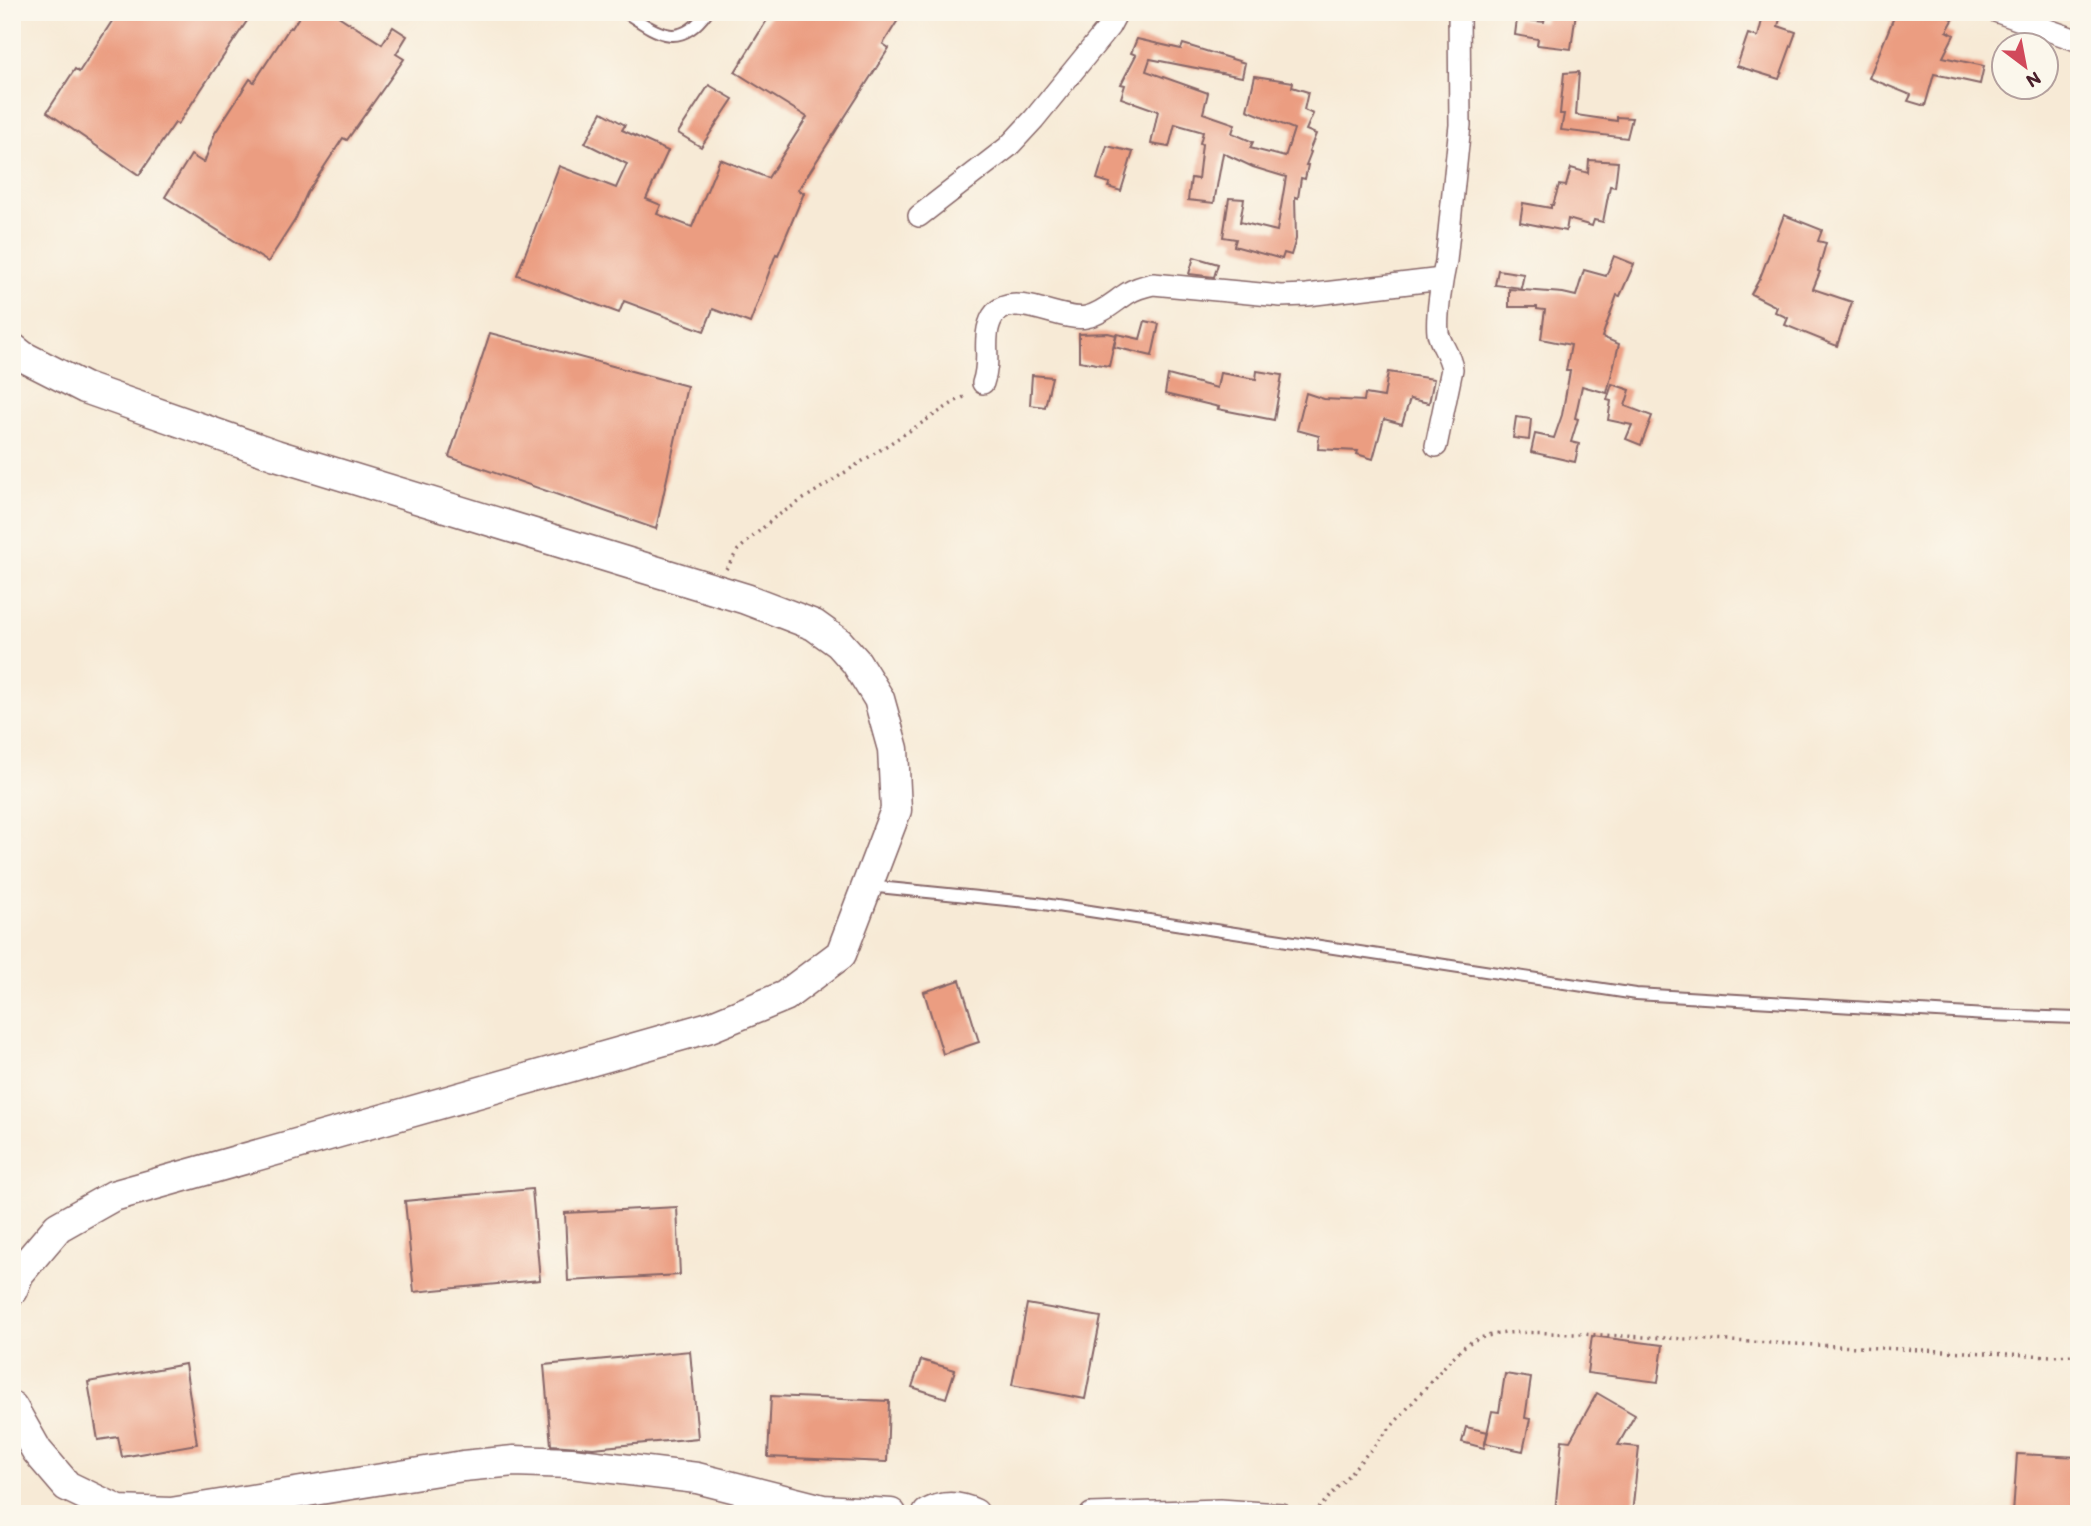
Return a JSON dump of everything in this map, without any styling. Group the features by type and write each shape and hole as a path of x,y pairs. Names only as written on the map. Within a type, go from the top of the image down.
{"main road":[{"path":"12,348 22,356 85,388 263,450 746,599 814,625 839,643 856,662 879,699 893,749 897,810 841,954 785,996 710,1027 113,1196 58,1227 19,1273 12,1290"},
{"path":"12,1407 37,1451 68,1486 119,1511 172,1513 240,1508 463,1466 514,1461 571,1463 697,1478 826,1512 891,1514"},
{"path":"928,1514 938,1509 954,1507 974,1514"}],"street":[{"path":"919,216 1008,147 1109,27 1117,12"},
{"path":"1436,446 1451,369 1450,358 1438,332 1460,125 1459,12"},
{"path":"1998,12 2079,41"},
{"path":"983,383 988,371 988,326 995,313 1005,307 1018,305 1085,318 1140,287 1153,284 1281,296 1442,279"},
{"path":"1093,1514 1220,1510 1281,1514"}],"lane":[{"path":"625,12 655,32 684,34 696,26 707,12"},
{"path":"867,886 1051,905 1636,994 2079,1018"}],"path":[{"path":"713,590 738,550 774,518 956,401 976,391 983,383"},
{"path":"1314,1514 1450,1360 1469,1342 1489,1335 1580,1335 2051,1356 2079,1355"}],"building":[{"path":"118,12 253,12 178,124 175,123 139,175 47,112 75,69 79,72"},
{"path":"302,12 332,12 382,44 393,27 407,36 396,54 404,59 347,140 343,138 307,193 295,220 268,262 165,197 191,155 204,163 215,133 250,79 254,82"},
{"path":"772,12 903,12 883,44 889,48 798,190 804,193 778,255 776,254 750,323 713,309 704,331 624,301 619,313 517,275 559,166 616,188 627,164 585,143 602,112 625,125 622,130 668,151 646,199 661,205 657,214 692,227 720,159 768,178 807,117 735,72"},
{"path":"1546,12 1576,12 1571,49 1537,45 1538,39 1515,35 1517,19 1544,22"},
{"path":"1764,12 1782,12 1778,26 1796,32 1779,79 1737,66 1748,34 1758,37"},
{"path":"1896,12 1940,12 1953,20 1947,31 1954,35 1943,57 1984,66 1980,84 1934,74 1925,106 1908,101 1911,95 1869,78"},
{"path":"1137,39 1181,49 1183,44 1245,63 1242,77 1150,59 1146,71 1208,93 1203,113 1235,124 1232,133 1253,142 1250,148 1285,157 1294,129 1247,110 1255,76 1293,82 1292,87 1308,92 1304,110 1313,114 1306,130 1316,134 1309,151 1311,152 1305,179 1301,178 1298,198 1295,197 1296,239 1291,255 1284,253 1282,259 1234,246 1236,239 1223,237 1229,198 1244,199 1240,222 1277,231 1286,177 1253,167 1223,153 1214,203 1188,200 1191,178 1198,179 1203,132 1175,124 1169,147 1151,144 1158,111 1121,98 1125,85 1121,84 1136,55 1131,53"},
{"path":"1579,72 1576,115 1617,121 1617,117 1632,118 1627,138 1561,130 1564,114 1560,114 1564,73"},
{"path":"709,85 733,99 701,147 678,133"},
{"path":"1107,146 1133,152 1121,191 1108,187 1110,183 1097,179"},
{"path":"1589,160 1618,162 1615,187 1610,186 1603,222 1594,220 1592,226 1568,219 1566,231 1520,222 1523,203 1551,208 1559,185 1566,186 1571,168 1588,173"},
{"path":"1784,215 1822,230 1818,241 1826,243 1818,271 1820,272 1813,289 1852,302 1837,346 1785,325 1788,318 1775,312 1777,307 1751,294 1760,278"},
{"path":"1614,256 1634,264 1620,296 1617,295 1602,337 1619,344 1607,393 1582,386 1575,418 1578,419 1571,442 1579,444 1575,462 1531,452 1535,434 1554,438 1562,415 1570,371 1566,371 1571,345 1541,339 1545,310 1537,307 1509,307 1509,289 1576,296 1584,270 1606,276"},
{"path":"1194,257 1218,264 1214,277 1189,274"},
{"path":"1498,270 1524,274 1521,288 1495,285"},
{"path":"1145,321 1159,324 1152,356 1114,347 1117,334 1140,339"},
{"path":"490,333 687,386 656,529 449,457"},
{"path":"1079,334 1116,335 1109,366 1079,361"},
{"path":"1257,371 1282,375 1274,420 1218,409 1219,407 1165,394 1168,375 1217,388 1220,373 1256,379"},
{"path":"1388,372 1434,379 1429,403 1410,399 1402,424 1384,419 1373,459 1357,454 1358,451 1318,449 1319,436 1297,430 1306,393 1324,399 1364,401 1365,394 1384,397"},
{"path":"1032,375 1052,377 1045,407 1030,405"},
{"path":"1612,384 1630,390 1625,406 1652,416 1641,445 1626,439 1632,425 1608,420 1611,401 1607,400"},
{"path":"1516,417 1531,419 1529,440 1513,438"},
{"path":"960,980 979,1042 943,1054 924,992"},
{"path":"532,1189 540,1280 414,1292 405,1201"},
{"path":"677,1207 680,1275 568,1281 565,1213"},
{"path":"1027,1304 1101,1317 1085,1399 1012,1385"},
{"path":"1592,1336 1663,1345 1658,1382 1587,1373"},
{"path":"690,1351 698,1438 593,1448 551,1445 544,1365"},
{"path":"921,1360 955,1370 946,1398 912,1387"},
{"path":"185,1364 197,1444 122,1457 118,1437 98,1440 88,1382"},
{"path":"1505,1374 1531,1378 1525,1418 1530,1419 1523,1451 1485,1443 1492,1411 1499,1412"},
{"path":"1597,1393 1635,1415 1618,1445 1639,1447 1632,1514 1555,1512 1562,1440 1570,1441"},
{"path":"771,1396 889,1401 887,1462 768,1457"},
{"path":"1466,1427 1488,1432 1484,1448 1462,1442"},
{"path":"2017,1454 2079,1457 2079,1514 2013,1514"}]}
